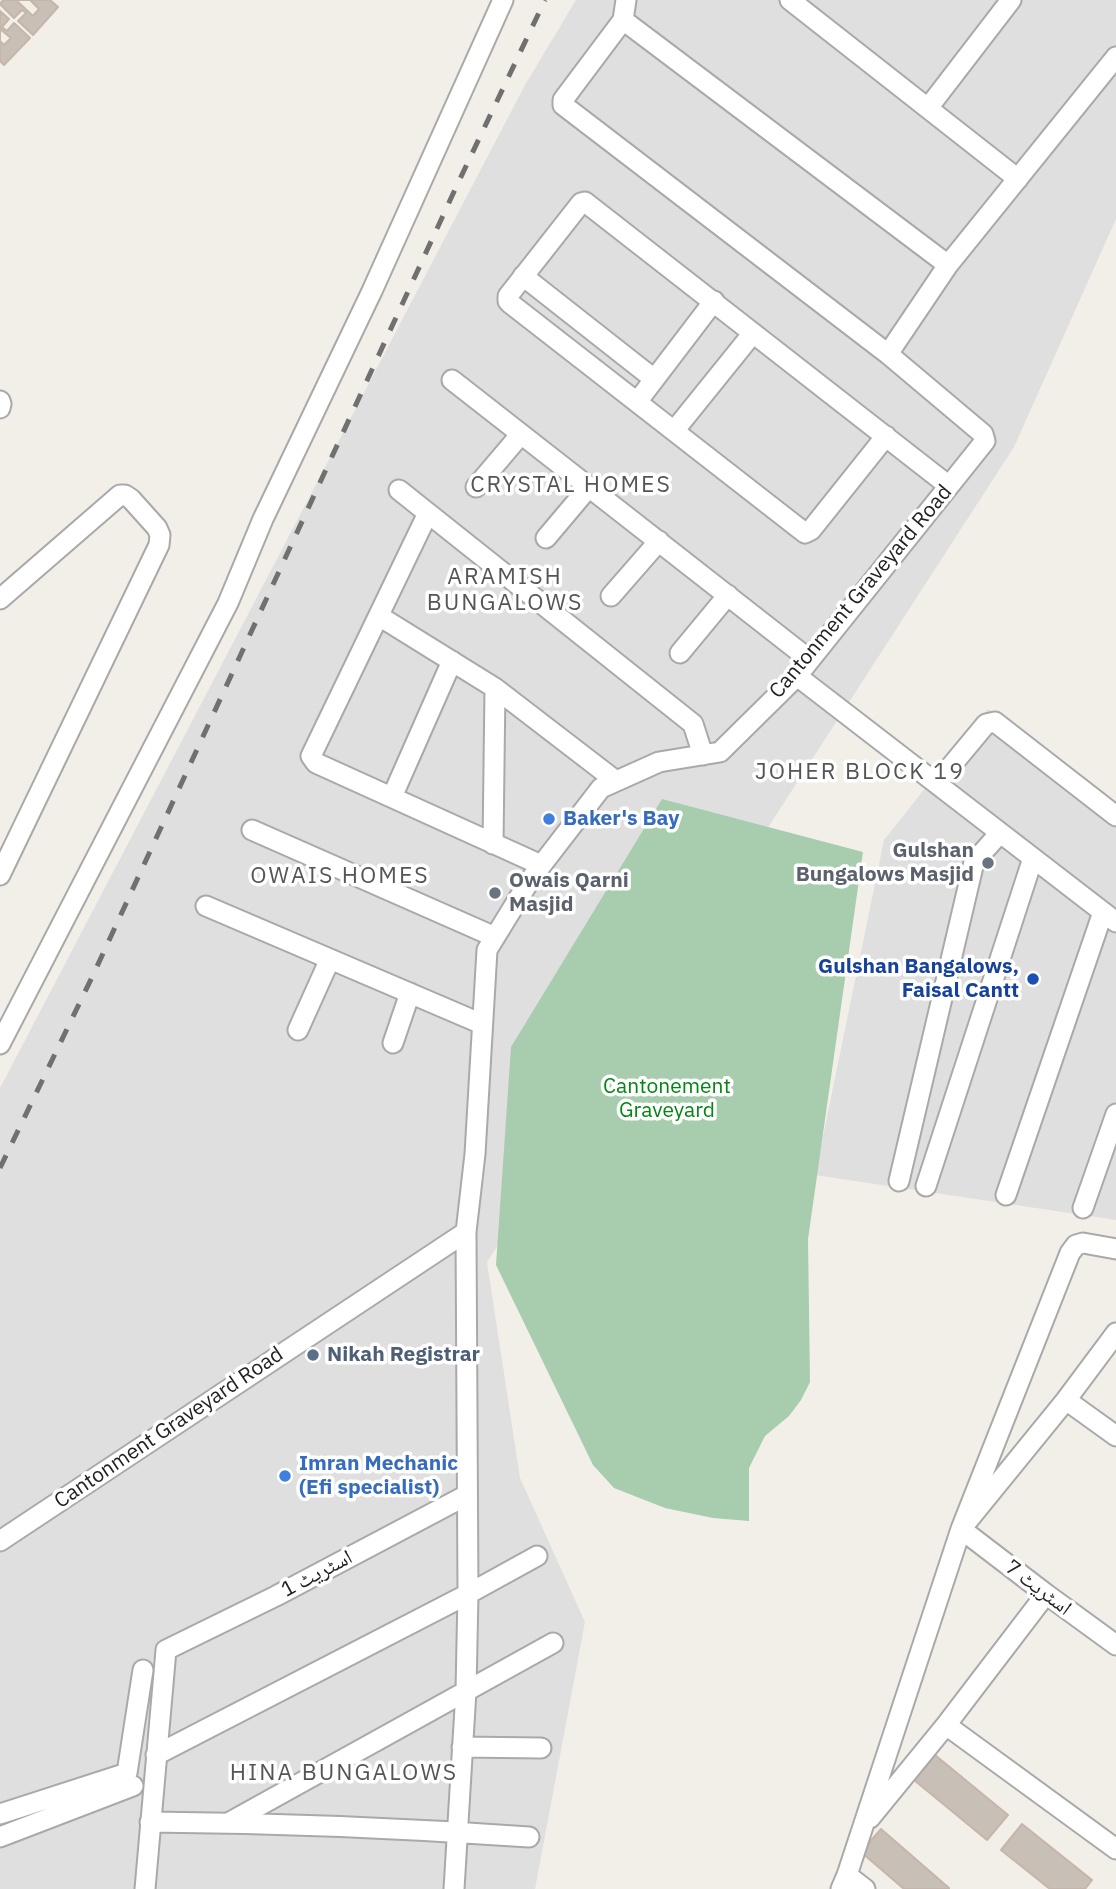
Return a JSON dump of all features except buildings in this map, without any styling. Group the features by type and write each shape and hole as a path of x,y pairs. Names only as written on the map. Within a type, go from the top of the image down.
{"street":[{"path":"0,1044 228,603 263,519 372,292 503,0"},
{"path":"791,0 1018,178"},
{"path":"928,108 1011,0"},
{"path":"948,264 624,10 563,100 563,105 888,354 948,264 1116,57"},
{"path":"886,436 811,530 805,533 508,301 508,296 581,203 586,202 714,301 753,333 886,436 949,486"},
{"path":"523,276 654,379"},
{"path":"636,402 714,301"},
{"path":"674,431 753,333"},
{"name":"Cantonment Graveyard Road","path":"0,1541 466,1232 475,1154 486,950 541,866 601,788 659,762 720,752 797,676 985,441 983,435 888,354"},
{"path":"452,380 810,660"},
{"path":"0,401 0,408"},
{"path":"476,487 521,434"},
{"path":"546,537 589,487"},
{"path":"399,490 693,724 703,755"},
{"path":"0,599 120,495 131,499 160,535 159,545 0,876"},
{"path":"428,513 311,756 316,763 541,866"},
{"path":"611,596 659,541"},
{"path":"680,653 728,595"},
{"path":"379,616 495,688 617,781"},
{"path":"392,797 452,661"},
{"path":"797,676 1109,917 1006,1195"},
{"path":"493,844 495,688"},
{"path":"937,783 986,724 995,722 1116,816"},
{"path":"253,830 495,937"},
{"path":"900,1181 974,862 1000,833"},
{"path":"926,1186 1033,858"},
{"path":"206,906 482,1024"},
{"path":"298,1030 330,959"},
{"path":"393,1043 410,993"},
{"path":"1083,1208 1116,1114"},
{"path":"454,1889 466,1691 468,1594 466,1232"},
{"path":"866,1889 844,1882 961,1529 1070,1253 1076,1245 1083,1243 1116,1249"},
{"path":"961,1529 1116,1333"},
{"path":"1066,1399 1116,1436"},
{"name":"اسٹریٹ 1","path":"156,1755 166,1650 467,1495"},
{"name":"اسٹریٹ 7","path":"961,1529 1116,1645"},
{"path":"145,1889 156,1755 537,1556"},
{"path":"862,1827 946,1725 1046,1594"},
{"path":"229,1823 553,1643"},
{"path":"1,1810 127,1773 143,1670"},
{"path":"946,1725 1116,1849"},
{"path":"462,1747 541,1748"},
{"path":"0,1837 133,1786"},
{"path":"150,1822 457,1832 528,1837"}],"shaded area":[{"path":"576,0 1116,0 1116,219 1014,447 487,1262 520,1478 585,1622 535,1889 0,1889 0,1088 525,85"},
{"path":"988,709 1116,807 1116,1220 815,1175 884,840"}],"green space":[{"name":"Cantonement Graveyard","path":"662,799 863,852 808,1239 810,1382 789,1416 765,1436 749,1468 749,1521 713,1518 665,1508 614,1488 593,1465 496,1265 511,1047"}],"railway":[{"path":"0,1168 94,973 545,0"}],"place":[{"name":"Baker's Bay","path":"549,819"},
{"name":"Gulshan Bungalows Masjid","path":"988,863"},
{"name":"Owais Qarni Masjid","path":"495,893"},
{"name":"Gulshan Bangalows, Faisal Cantt","path":"1033,979"},
{"name":"Nikah Registrar","path":"313,1355"},
{"name":"Imran Mechanic (Efi specialist)","path":"285,1476"}],"district":[{"name":"CRYSTAL HOMES","path":"571,485"},
{"name":"ARAMISH BUNGALOWS","path":"505,590"},
{"name":"JOHER BLOCK 19","path":"860,772"},
{"name":"OWAIS HOMES","path":"340,876"},
{"name":"HINA BUNGALOWS","path":"344,1773"}]}
